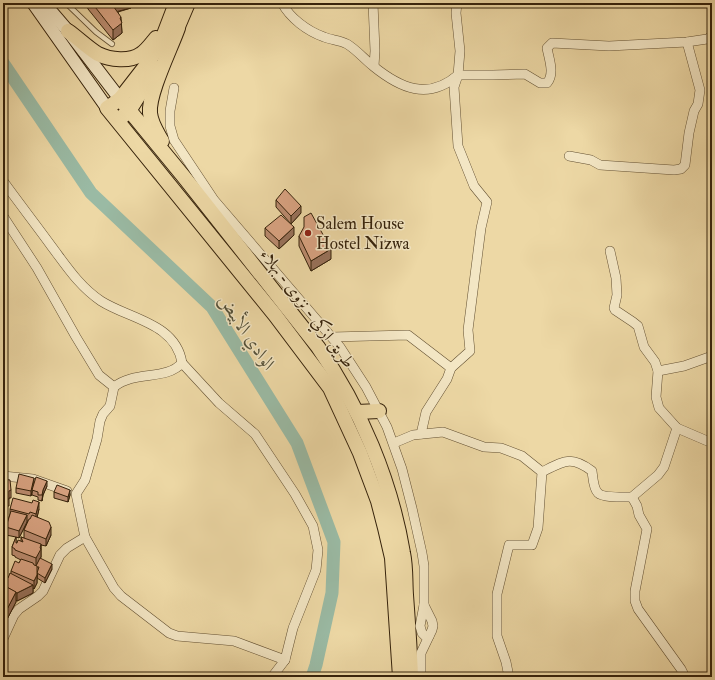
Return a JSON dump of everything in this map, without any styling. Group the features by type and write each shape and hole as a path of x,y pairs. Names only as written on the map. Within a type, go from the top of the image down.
{"main road":[{"path":"107,108 120,99 148,63 163,37 176,3"},
{"path":"68,31 98,54 110,58 124,59 132,57 139,55 150,46 162,30 176,3"},
{"path":"184,177 154,129 150,113 151,98 188,3"},
{"path":"117,121 129,111 159,64 178,28"},
{"name":"طريق ازكي - نزوى - بهلاء","path":"120,99 184,177 318,347 332,366 357,412 368,435 388,491 403,554 411,677"},
{"name":"طريق ازكي - نزوى - بهلاء","path":"107,108 275,315 330,388 360,453 378,501 385,528 392,558 399,656 399,677"},
{"path":"357,412 379,411"}],"street":[{"path":"33,3 107,108"},
{"path":"44,3 68,31 120,99"},
{"path":"282,3 287,12 299,23 323,37 345,43 400,84 417,90 442,86 449,83 458,75 525,74 544,84 547,83 550,80 551,68 546,48 552,43 609,46 687,42 707,39 712,36"},
{"path":"373,3 375,51 374,66"},
{"path":"421,434 426,412 447,379 451,368 470,351 468,330 481,228 486,202 474,186 458,146 454,86 458,75 460,44 456,13 457,3"},
{"path":"569,156 591,160 600,165 674,170 681,169 685,165 689,133 694,111 698,104 700,90 687,42"},
{"path":"174,88 170,111 170,126 174,140 214,200 332,337 366,387 394,443 412,508 422,553 424,566 424,605 432,621 432,630 421,653 421,677"},
{"path":"3,181 81,285 102,302 149,323 168,335 177,346 181,355 182,363 219,403 255,434 295,494 313,526 318,550 316,570 293,628 285,660 272,677"},
{"path":"3,216 37,268 99,375 114,387"},
{"path":"610,251 616,278 617,295 614,308 638,326 644,347 655,362 658,371 656,397 659,408 677,428 712,443"},
{"path":"332,337 408,335 451,368"},
{"path":"658,371 684,366 712,356"},
{"path":"182,363 177,369 169,372 133,377 120,382 114,387 110,406 103,414 100,422 97,439 85,480 76,494 85,537 114,588 121,596 169,633 177,636 216,638 234,641 285,660"},
{"path":"542,472 565,461 581,463 592,471 598,493 604,496 632,497 658,475 664,467 677,428"},
{"path":"394,443 412,435 443,432 484,447 501,448 522,456 542,472"},
{"path":"509,677 497,636 497,594 509,545 532,545 538,528 542,472"},
{"path":"3,476 33,480 76,494"},
{"path":"632,497 646,529 636,591 637,605 685,677"},
{"path":"3,639 14,615 19,609 38,596 43,590 60,555 67,548 85,537"}],"lane":[{"path":"66,3 96,32 112,44"}],"building":[{"path":"92,3 111,3 121,17 122,23 113,30"},
{"path":"285,189 301,206 291,216 276,200"},
{"path":"311,213 331,249 311,261 299,236 304,227 304,217"},
{"path":"281,215 294,227 279,241 265,228"},
{"path":"19,474 34,478 31,491 16,488"},
{"path":"36,477 47,481 42,495 38,495 38,492 32,490"},
{"path":"3,479 10,480 11,490 9,491 9,499 3,499"},
{"path":"57,485 70,490 68,497 54,492"},
{"path":"13,498 32,503 33,500 39,502 36,514 30,512 29,514 10,509"},
{"path":"11,511 27,515 19,531 6,527"},
{"path":"32,515 49,522 51,527 46,539 24,530"},
{"path":"16,537 16,543 18,540 23,542 21,537 41,544 41,549 36,558 15,550 12,547"},
{"path":"40,558 52,564 45,578 37,573 39,567 36,566"},
{"path":"21,559 37,566 37,575 34,581 11,571 15,561 19,563"},
{"path":"10,573 33,585 17,593 3,585 4,576 8,578"},
{"path":"3,585 16,592 3,617"}],"waterway":[{"name":"الوادي الأبيض","path":"3,63 91,193 212,307 297,443 334,542 332,593 312,677"}],"place":[{"name":"Salem House Hostel Nizwa","path":"308,233"}]}
